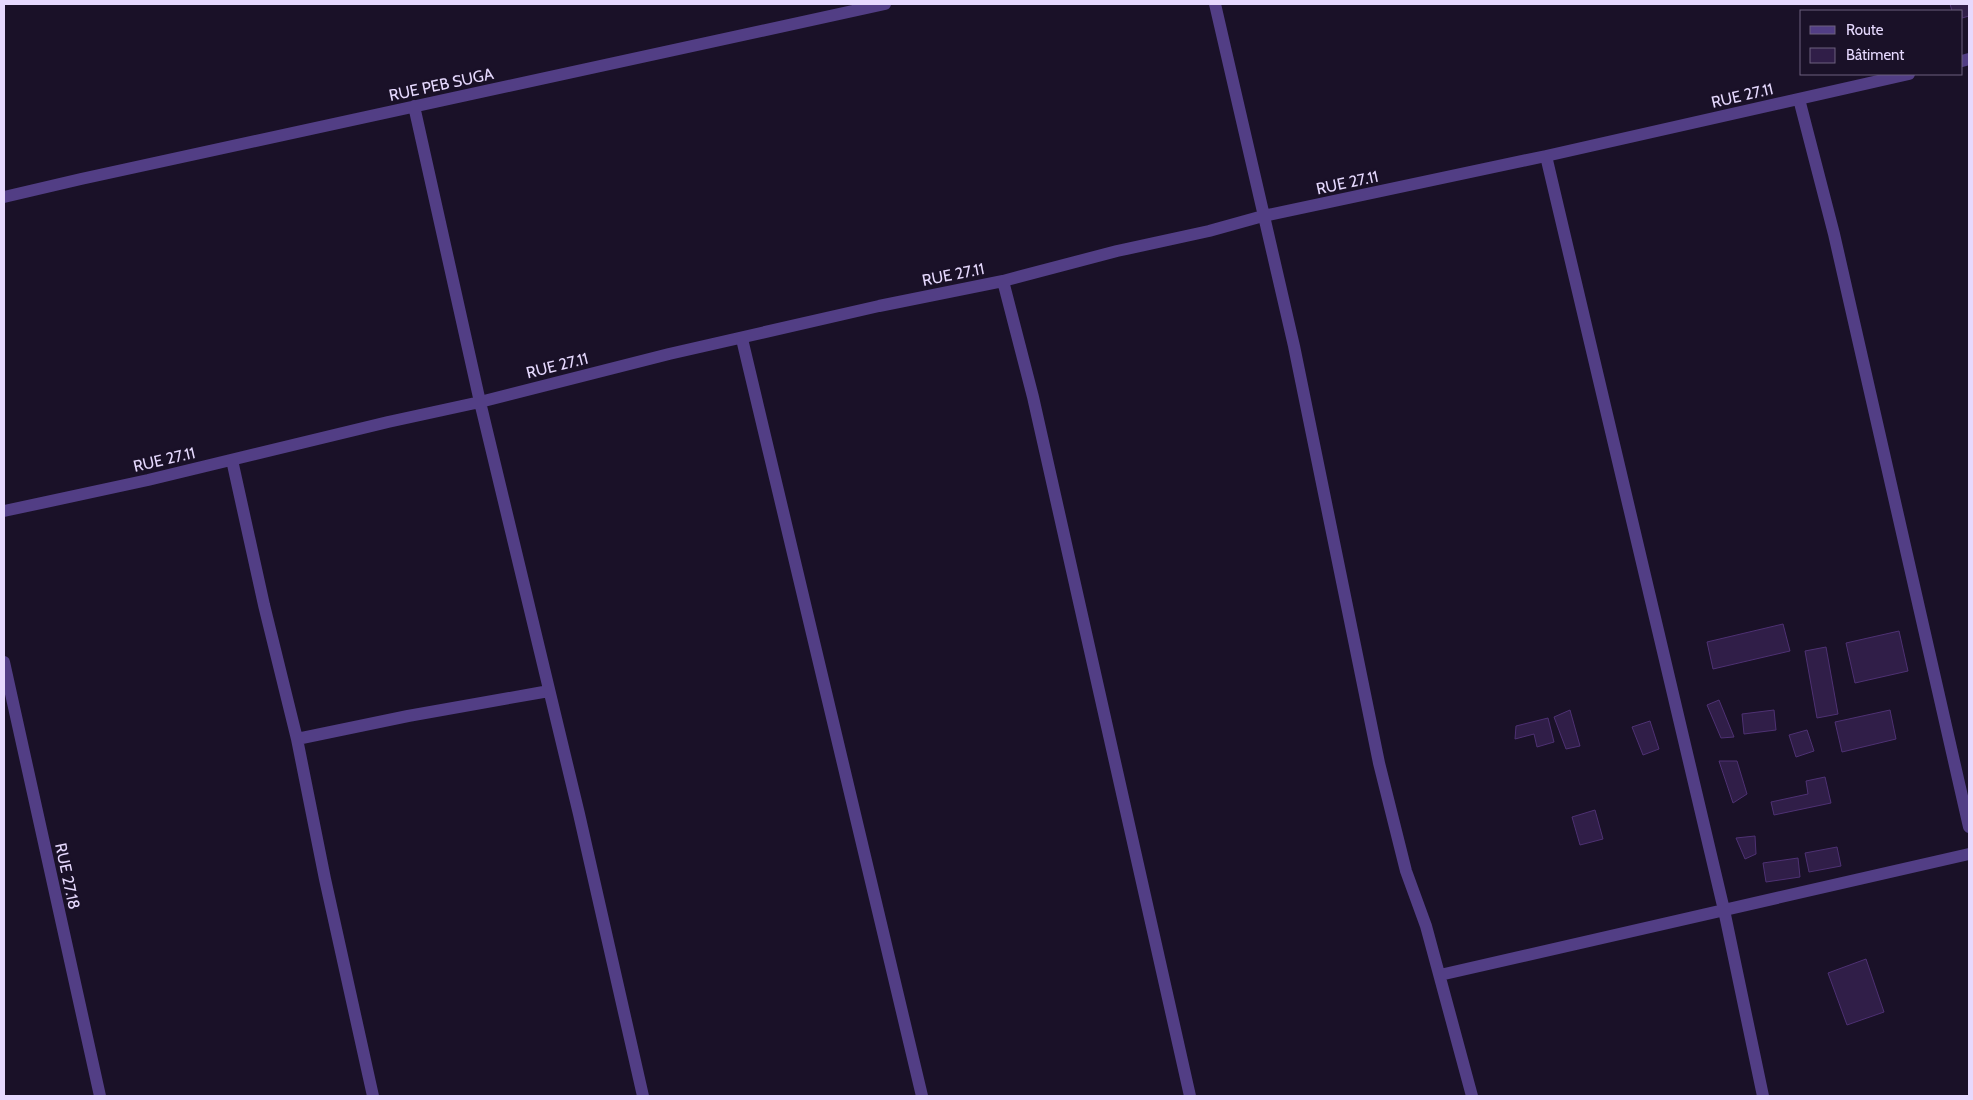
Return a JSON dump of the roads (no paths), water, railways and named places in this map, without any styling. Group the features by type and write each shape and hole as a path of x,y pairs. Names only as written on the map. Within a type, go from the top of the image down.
{"street":[{"name":"RUE PEB SUGA","path":"4,198 91,176 885,4"},
{"path":"1214,4 1294,346 1379,763 1406,871 1426,926 1472,1096"},
{"name":"RUE 27.11","path":"4,512 480,402 669,354 742,339 879,306 1003,281 1117,251 1210,231 1263,216 1546,156 1906,75"},
{"path":"1799,99 1834,234 1969,827"},
{"path":"414,106 480,402 550,691 643,1096"},
{"path":"1546,156 1724,910 1763,1096"},
{"path":"1003,281 1035,406 1190,1096"},
{"path":"742,339 922,1096"},
{"path":"232,460 264,606 297,738 325,879 374,1096"},
{"name":"RUE 27.18","path":"4,662 100,1096"},
{"path":"297,738 550,691"},
{"path":"1440,974 1969,854"}]}
